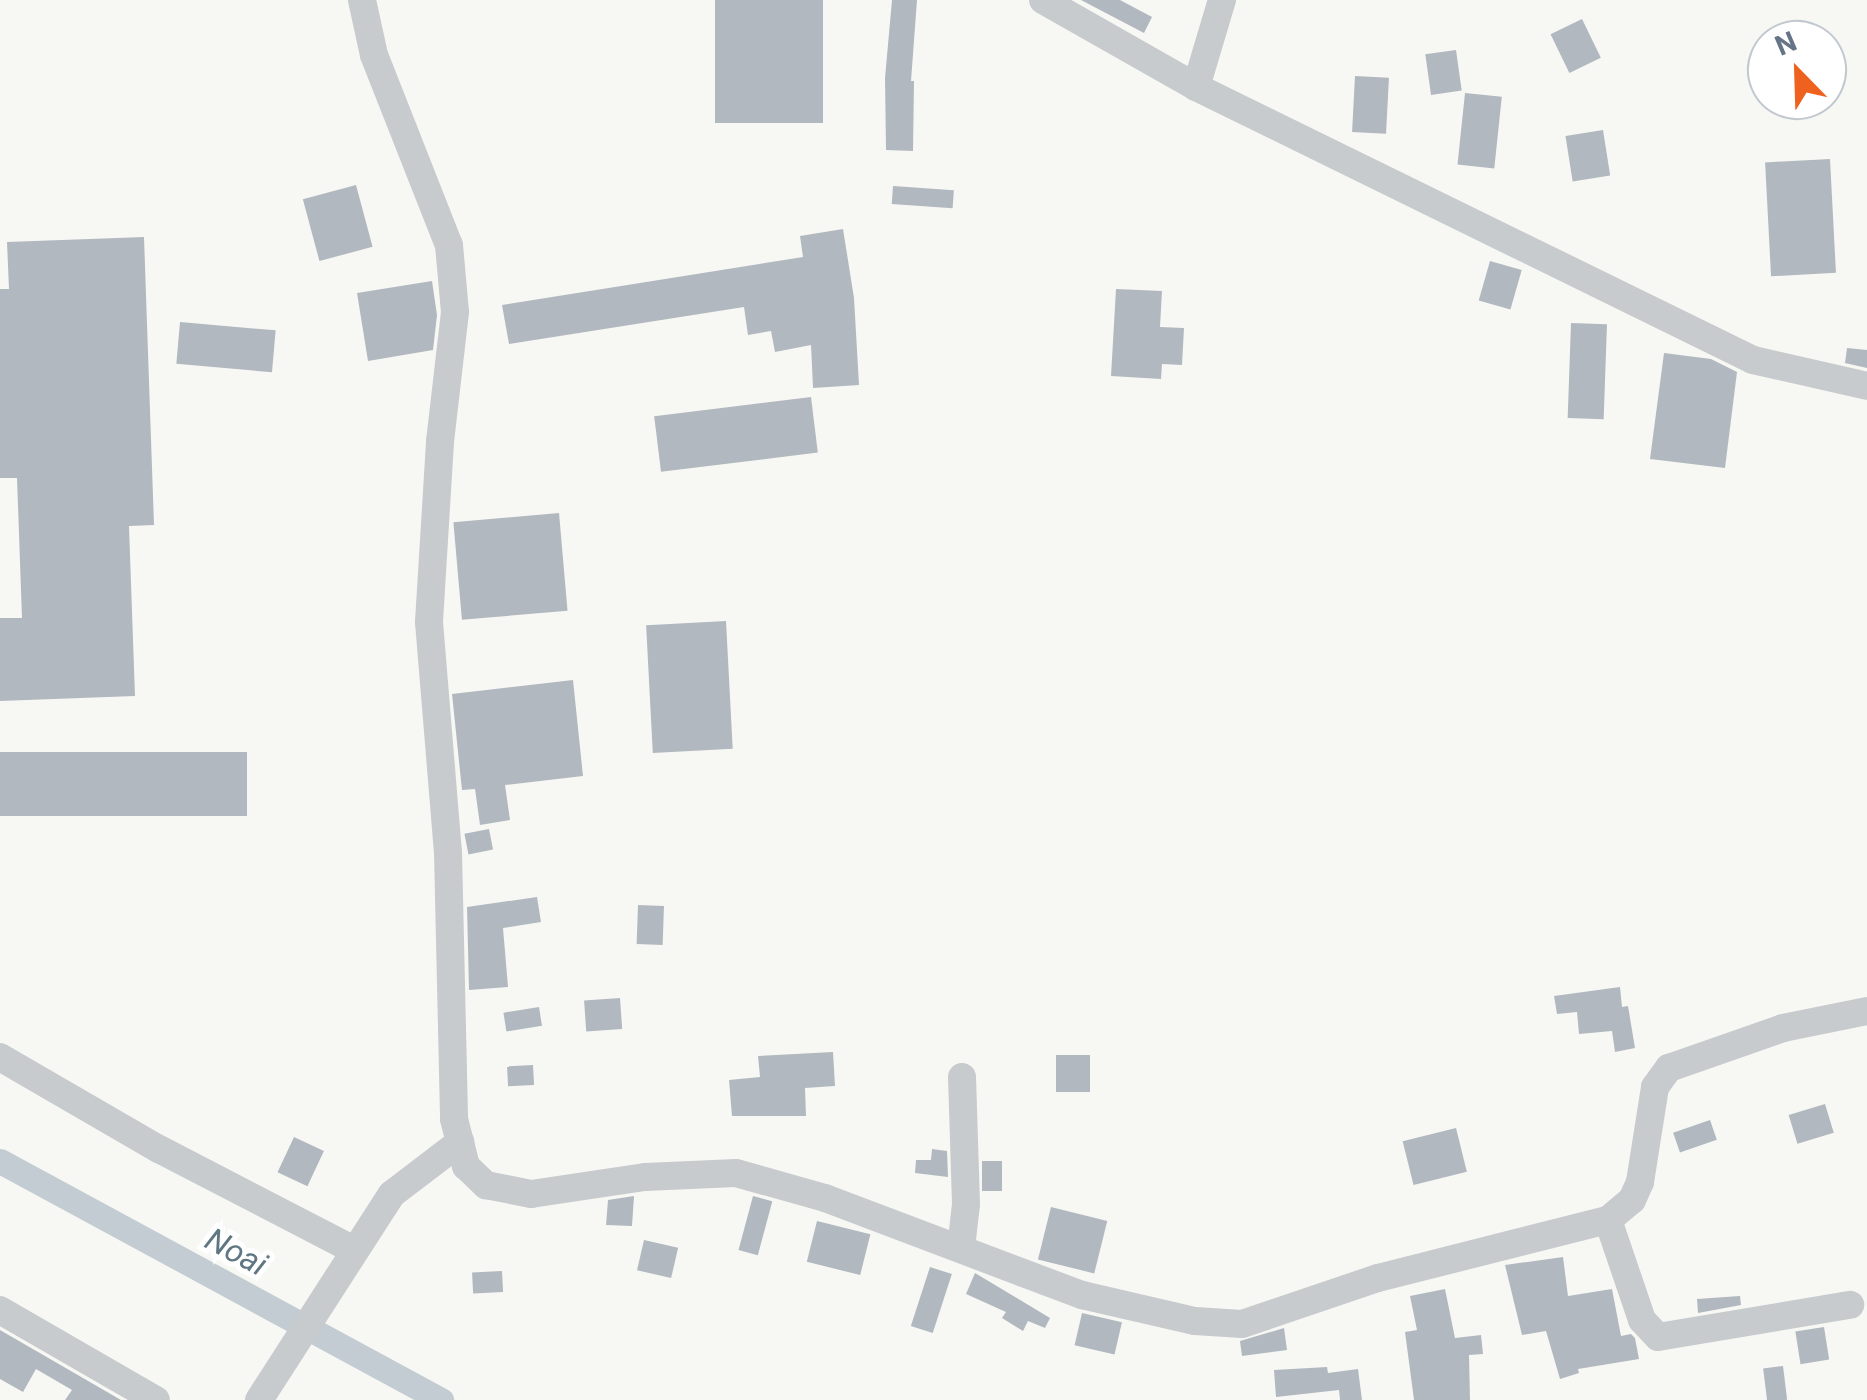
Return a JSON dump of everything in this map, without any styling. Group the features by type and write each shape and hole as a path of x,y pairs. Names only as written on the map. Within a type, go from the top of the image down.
{"street":[{"path":"362,0 374,56 450,245 456,312 440,442 429,622 448,852 454,1119 466,1166 486,1185 531,1194 645,1177 736,1173 825,1198 1082,1295 1195,1321 1242,1324 1378,1278 1608,1220 1632,1200 1640,1182 1655,1087 1669,1068 1783,1028 1867,1011"},
{"path":"1043,0 1196,87 1753,360 1867,386"},
{"path":"1196,87 1222,0"},
{"path":"0,1057 159,1148 354,1250"},
{"path":"961,1248 966,1204 962,1077"},
{"path":"259,1400 392,1194 460,1142"},
{"path":"1608,1220 1642,1320 1658,1338 1850,1305"},
{"path":"0,1310 156,1400"}],"building":[{"path":"715,0 823,0 823,123 715,123"},
{"path":"892,0 917,0 911,81 913,151 886,150 885,78"},
{"path":"1081,0 1120,0 1152,17 1144,33"},
{"path":"1582,19 1601,58 1569,73 1551,34"},
{"path":"1456,50 1462,91 1431,95 1425,54"},
{"path":"1355,76 1389,78 1386,134 1352,132"},
{"path":"1465,93 1502,97 1494,168 1457,165"},
{"path":"1603,130 1610,175 1573,181 1565,136"},
{"path":"1830,159 1836,273 1771,276 1765,162"},
{"path":"356,185 373,247 319,261 303,199"},
{"path":"893,186 954,190 953,208 892,204"},
{"path":"843,229 854,298 859,385 813,388 811,345 775,352 771,331 748,335 744,307 509,344 502,305 803,257 800,236"},
{"path":"144,237 154,525 129,526 135,696 0,701 0,618 22,618 17,478 0,478 0,289 9,289 7,242"},
{"path":"1490,261 1522,270 1510,310 1479,300"},
{"path":"432,281 437,315 433,350 368,361 357,293"},
{"path":"1116,289 1162,291 1160,327 1184,328 1182,365 1162,364 1161,379 1111,376"},
{"path":"180,322 276,330 272,372 176,364"},
{"path":"1571,323 1607,324 1604,419 1568,418"},
{"path":"1847,348 1867,350 1867,368 1845,363"},
{"path":"1664,353 1711,359 1737,372 1725,468 1650,459"},
{"path":"811,397 818,453 661,472 654,416"},
{"path":"559,513 568,611 462,620 453,522"},
{"path":"726,621 733,749 653,753 646,625"},
{"path":"573,680 583,776 505,785 510,820 480,825 475,789 462,790 452,694"},
{"path":"0,752 247,752 247,816 0,816"},
{"path":"489,829 493,850 468,854 464,834"},
{"path":"537,897 541,922 503,928 508,987 469,990 467,907"},
{"path":"638,905 664,906 663,945 637,944"},
{"path":"1620,987 1622,1007 1628,1006 1635,1048 1615,1052 1612,1031 1579,1034 1577,1012 1557,1014 1554,996"},
{"path":"620,998 622,1029 586,1031 584,1001"},
{"path":"539,1007 542,1026 506,1031 503,1013"},
{"path":"833,1052 835,1086 805,1088 806,1116 732,1116 729,1080 760,1077 758,1056"},
{"path":"1056,1055 1090,1055 1090,1092 1056,1092"},
{"path":"533,1065 534,1085 508,1086 507,1066"},
{"path":"1825,1104 1834,1133 1797,1144 1789,1115"},
{"path":"1710,1120 1717,1140 1680,1153 1673,1133"},
{"path":"1456,1128 1467,1172 1414,1185 1403,1141"},
{"path":"294,1137 324,1151 307,1186 278,1172"},
{"path":"932,1149 947,1151 948,1177 915,1173 916,1160 931,1160"},
{"path":"982,1161 1002,1161 1002,1191 982,1191"},
{"path":"634,1196 632,1226 606,1225 608,1200"},
{"path":"753,1196 772,1201 758,1255 739,1250"},
{"path":"1051,1207 1107,1221 1094,1273 1038,1259"},
{"path":"817,1221 870,1234 860,1275 807,1262"},
{"path":"644,1240 678,1248 671,1278 637,1270"},
{"path":"1563,1257 1568,1296 1612,1289 1621,1336 1631,1334 1635,1338 1639,1359 1578,1369 1579,1373 1560,1379 1546,1331 1522,1335 1505,1265"},
{"path":"930,1267 952,1274 933,1333 911,1326"},
{"path":"502,1271 503,1292 473,1294 472,1273"},
{"path":"975,1273 1050,1318 1045,1328 1028,1321 1023,1331 1002,1318 1006,1312 966,1294"},
{"path":"1445,1289 1455,1338 1481,1335 1483,1354 1469,1355 1470,1400 1414,1400 1405,1332 1417,1330 1410,1296"},
{"path":"1740,1296 1741,1305 1698,1313 1697,1299"},
{"path":"1082,1313 1122,1322 1115,1354 1075,1345"},
{"path":"1824,1327 1829,1360 1801,1364 1795,1332"},
{"path":"1284,1328 1287,1350 1242,1356 1240,1341"},
{"path":"0,1330 121,1400 65,1400 72,1390 36,1369 23,1392 0,1379"},
{"path":"1783,1366 1787,1400 1767,1400 1763,1368"},
{"path":"1327,1367 1328,1373 1358,1369 1362,1400 1340,1400 1339,1390 1276,1397 1274,1370"}],"waterway":[{"name":"Noai","path":"0,1161 441,1400"}]}
